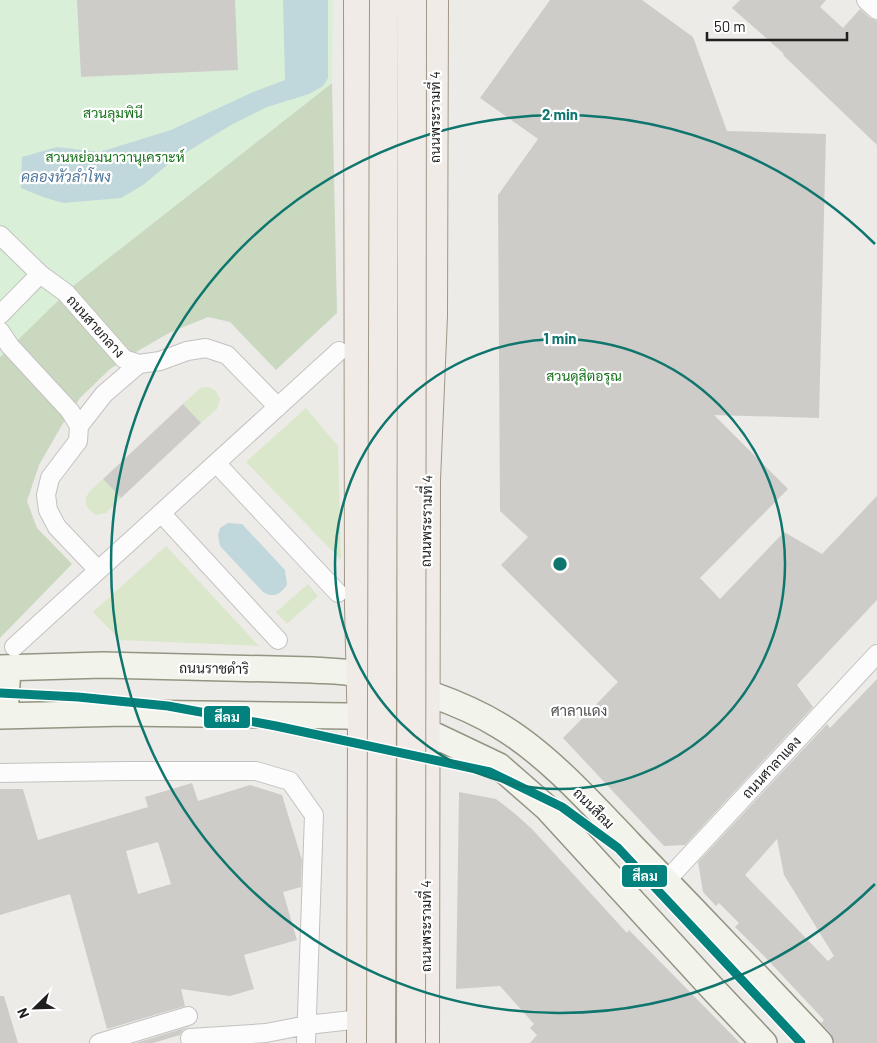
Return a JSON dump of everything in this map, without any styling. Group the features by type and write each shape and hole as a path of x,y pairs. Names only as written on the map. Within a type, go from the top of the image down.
{"main road":[{"path":"358,0 360,674 362,717 361,1031"},
{"path":"381,1043 384,0"},
{"name":"ถนนพระรามที่ 4","path":"411,1043 412,0"},
{"name":"ถนนพระรามที่ 4","path":"425,1043 426,480 433,316 434,0"},
{"path":"358,244 368,257 380,263 398,264 415,261 426,253 434,240"},
{"path":"7,661 2,716 317,714 362,717 425,732 499,766 541,802 764,1043"},
{"name":"ถนนราชดำริ","path":"7,661 313,670 360,674 426,693"},
{"name":"ถนนสีลม","path":"426,693 476,712 502,727 538,754 594,807 666,880 820,1043"}],"street":[{"path":"866,0 877,10"},
{"name":"ถนนสายกลาง","path":"0,235 40,274 66,293 124,359 139,364 160,361 186,351 206,348 227,355 278,407"},
{"path":"0,315 40,274"},
{"path":"0,331 10,346 70,411 79,426"},
{"path":"7,661 98,570 339,351"},
{"path":"98,570 57,527 48,510 46,495 50,478 78,441 79,426 104,394 139,364"},
{"path":"216,463 338,593"},
{"path":"161,513 278,640"},
{"name":"ถนนศาลาแดง","path":"666,880 877,654"},
{"path":"0,773 256,771 290,781 314,815 306,1043"},
{"path":"99,1043 188,1016"},
{"path":"191,1043 190,1038 266,1033 307,1024 361,1031"}],"green space":[{"name":"สวนลุมพินี","path":"0,0 333,0 332,83 74,285 0,357"},
{"path":"332,83 337,313 276,370 230,322 208,317 169,333 110,369 80,398 62,425 39,465 27,501 37,528 72,564 0,638 0,357 74,285"},
{"path":"209,387 216,391 220,399 217,409 201,423 183,404 200,388"},
{"path":"306,408 338,446 341,560 246,462"},
{"path":"103,479 121,498 106,513 96,515 86,505 86,501 90,492"},
{"path":"166,546 259,646 120,640 93,612"},
{"path":"308,584 318,596 287,624 276,612"}],"water":[{"name":"คลองหัวลำโพง","path":"283,0 328,0 328,78 323,86 309,94 267,107 231,125 172,161 143,185 121,198 63,203 21,188 22,157 57,147 100,152 171,130 251,93 285,80"},
{"path":"228,523 242,524 285,570 287,585 282,591 273,595 263,592 220,546 218,535 220,528"}],"building":[{"path":"77,0 235,0 238,70 81,77"},
{"path":"550,0 642,0 693,37 727,131 826,134 819,418 714,415 788,489 700,578 720,599 784,532 822,554 877,496 877,600 797,685 813,707 685,845 664,846 563,738 618,682 501,565 528,537 500,511 498,195 538,139 480,98"},
{"path":"740,0 826,0 820,7 843,28 860,9 870,18 877,21 877,145 784,54 732,8"},
{"path":"183,404 201,423 121,498 103,479"},
{"path":"877,679 877,1043 834,1043 831,1034 821,1023 824,1020 735,927 739,923 719,903 716,906 703,892 698,862 827,724 830,728","holes":["777,839 784,875 834,956 828,961 745,875"]},
{"path":"192,783 198,801 250,785 282,795 302,860 301,887 283,892 297,940 244,955 254,989 230,996 181,989 185,1006 107,1029 70,894 0,915 0,789 23,789 38,840 148,807 145,797","holes":["158,842 171,884 138,894 126,851"]},
{"path":"459,792 496,799 513,812 532,829 627,933 629,930 740,1043 530,1043 537,1035 530,1028 534,1024 500,986 456,989"},
{"path":"0,996 4,996 18,1043 0,1043"},
{"path":"191,1026 183,1030 180,1035 153,1043 136,1043"}],"transit line":[{"name":"สีลม","path":"0,693 78,697 168,706 276,726 490,772 562,807 618,848 801,1043"}],"district":[{"name":"ศาลาแดง","path":"579,710"}],"park label":[{"name":"สวนหย่อมนาวานุเคราะห์","path":"115,156"},
{"name":"สวนดุสิตอรุณ","path":"584,375"}]}
